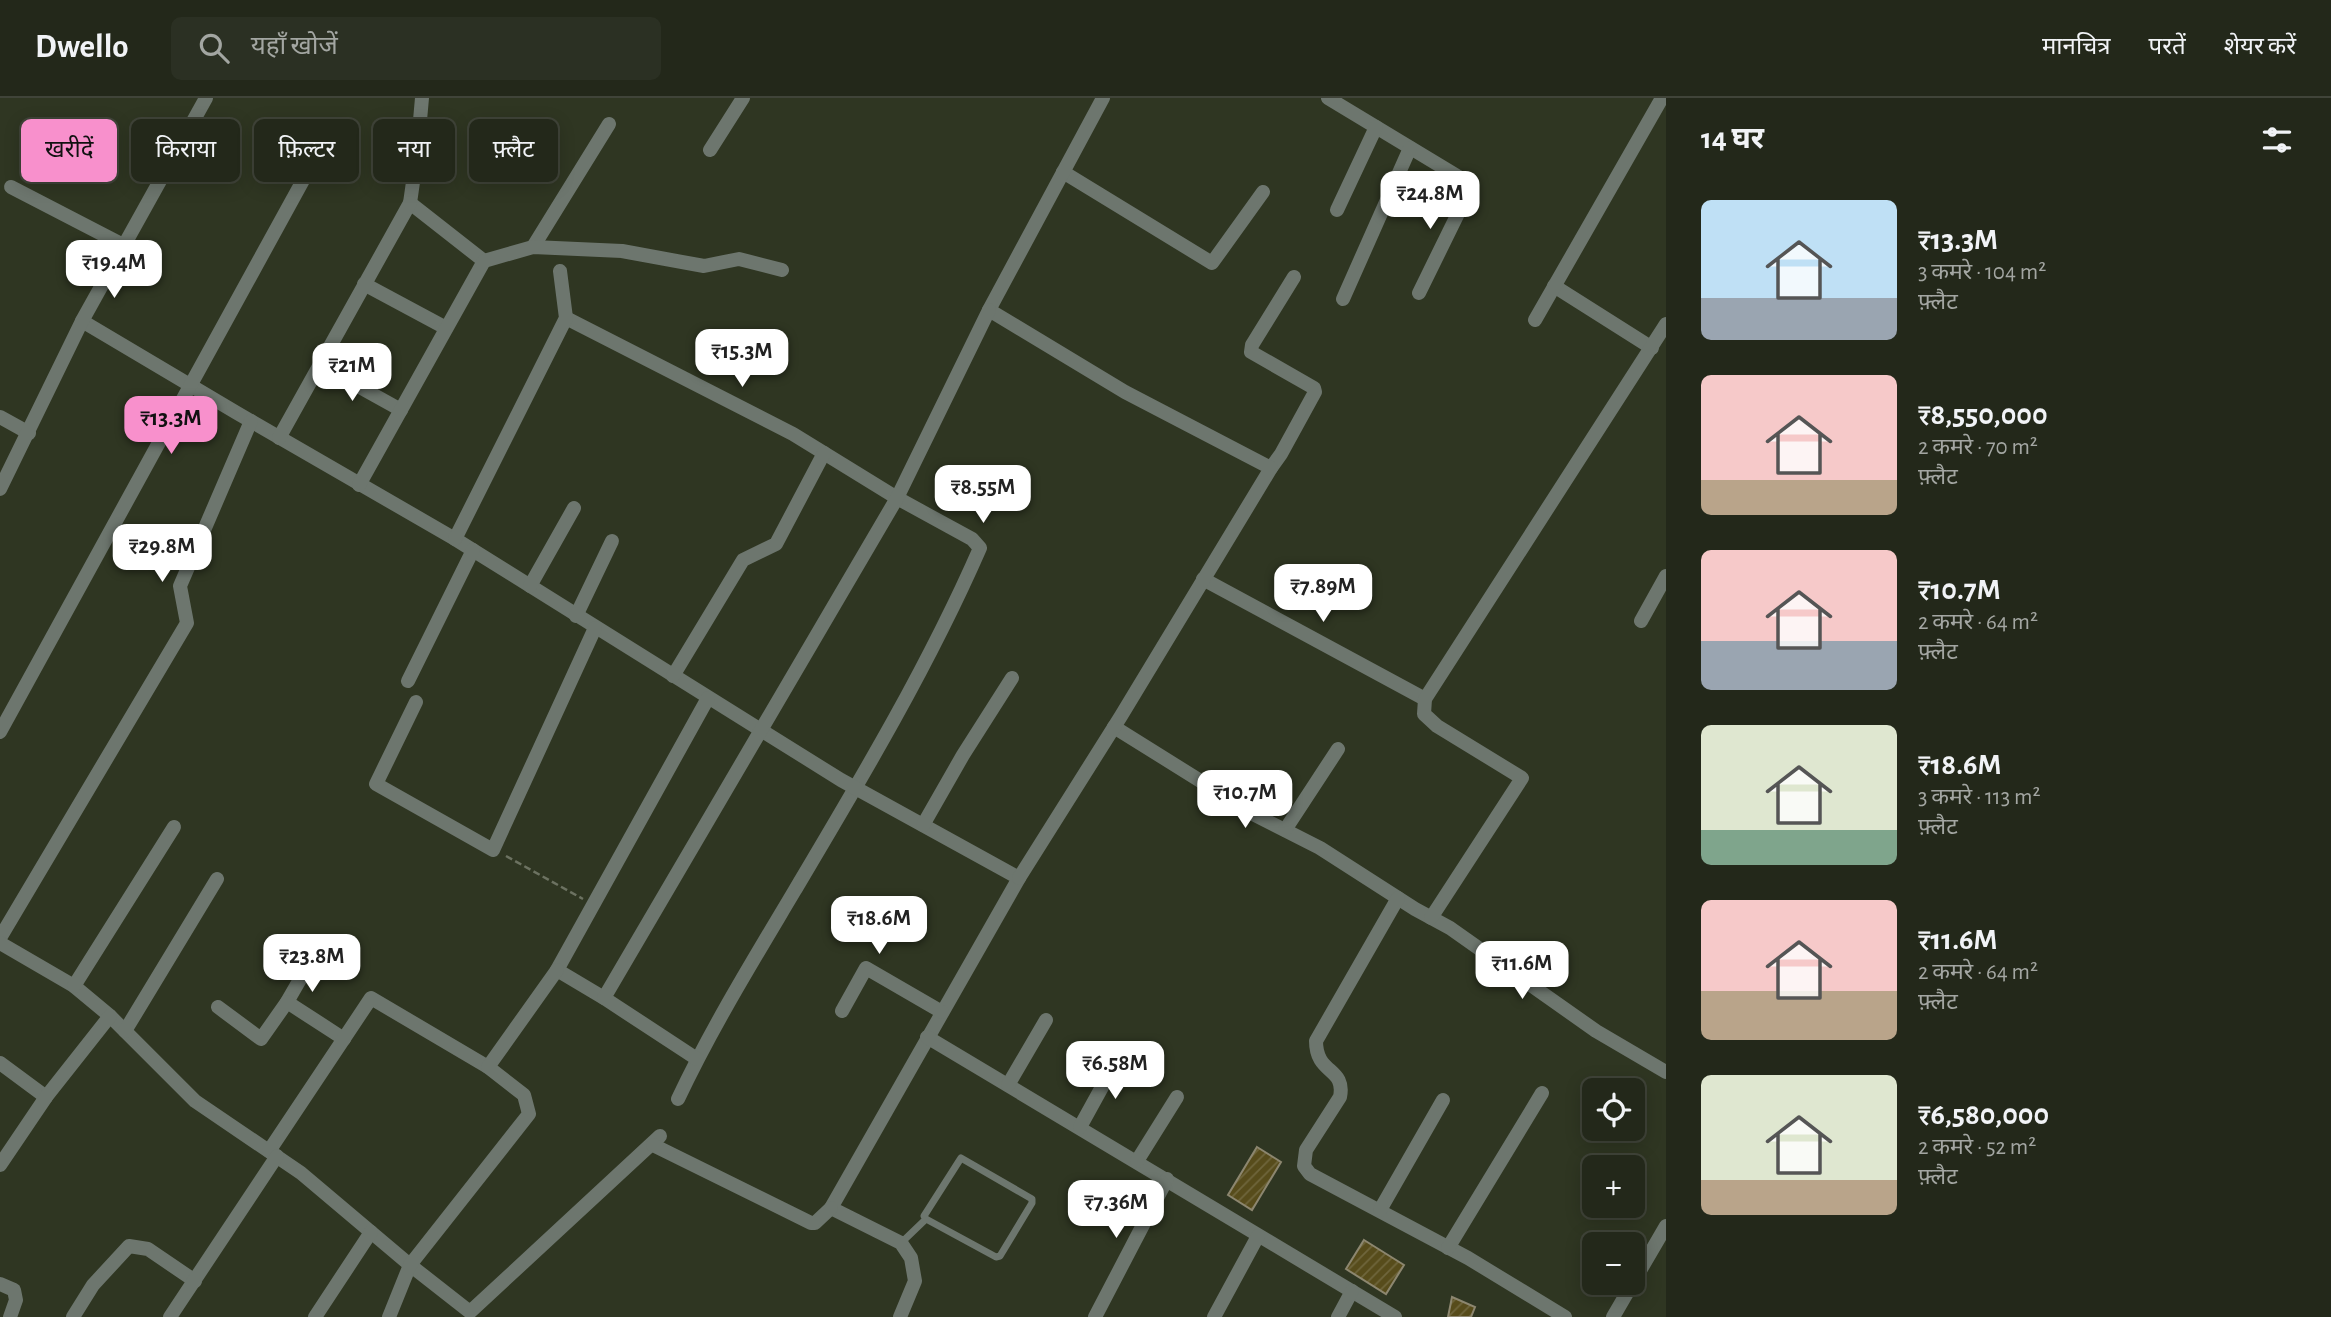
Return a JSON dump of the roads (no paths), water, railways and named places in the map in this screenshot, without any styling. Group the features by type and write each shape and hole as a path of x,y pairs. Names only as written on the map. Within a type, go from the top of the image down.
{"street":[{"path":"0,489 82,321 205,98"},
{"path":"279,438 410,203 422,98"},
{"path":"710,150 743,98"},
{"path":"604,998 897,498 989,310 1103,98"},
{"path":"1328,98 1472,185 1419,293"},
{"path":"1535,320 1662,98"},
{"path":"533,247 609,124"},
{"path":"1337,210 1376,127"},
{"path":"1343,299 1410,148"},
{"path":"1063,172 1212,263 1263,192"},
{"path":"0,732 302,182"},
{"path":"11,187 125,246"},
{"path":"410,203 484,261"},
{"path":"359,485 484,261 533,247 622,251 704,266 739,259 782,270"},
{"path":"455,539 566,318 560,271"},
{"path":"0,943 74,986 110,1016 195,1101 301,1173 471,1314 657,1141 815,1223 831,1208 1019,878 1287,444 1315,392 1314,388 1251,352 1252,345 1294,277"},
{"path":"364,284 446,328"},
{"path":"1554,286 1652,348"},
{"path":"989,310 1125,393 1271,468"},
{"path":"566,318 793,434 897,498 972,539 980,548 959,597 855,788 698,1059 678,1099"},
{"path":"82,321 455,539 855,788 1019,878"},
{"path":"1431,918 1522,778 1437,726 1424,714 1425,699 1666,324"},
{"path":"320,365 401,410"},
{"path":"0,417 29,433"},
{"path":"0,938 187,623 180,586 251,421"},
{"path":"673,676 743,559 776,544 824,453"},
{"path":"530,586 574,508"},
{"path":"576,616 612,541"},
{"path":"408,681 473,551"},
{"path":"1641,621 1666,576"},
{"path":"1203,579 1425,699"},
{"path":"416,702 376,784 494,850 595,628"},
{"path":"923,825 1012,678"},
{"path":"488,1067 558,970 708,698"},
{"path":"1114,727 1222,795 1320,848 1472,942 1595,1031 1666,1072"},
{"path":"1285,830 1338,749"},
{"path":"74,986 174,827"},
{"path":"125,1031 217,879"},
{"path":"1398,898 1316,1041 1317,1056 1339,1079 1341,1090 1340,1097 1306,1150 1304,1166 1310,1174 1448,1248 1565,1317"},
{"path":"842,1011 866,968 942,1012"},
{"path":"218,1007 261,1039 306,969"},
{"path":"558,970 698,1059"},
{"path":"170,1317 371,998 488,1067 524,1095 529,1114 410,1265 389,1317"},
{"path":"287,1002 344,1039"},
{"path":"0,1166 46,1097 110,1016"},
{"path":"1008,1085 1046,1020"},
{"path":"928,1037 1395,1317"},
{"path":"1080,1127 1118,1058"},
{"path":"0,1063 46,1097"},
{"path":"1448,1248 1542,1093"},
{"path":"1137,1161 1177,1097"},
{"path":"1380,1210 1443,1100"},
{"path":"1095,1317 1167,1179"},
{"path":"831,1208 901,1243 911,1258 915,1281 900,1317"},
{"path":"1614,1317 1666,1226"},
{"path":"315,1317 370,1232"},
{"path":"1214,1317 1258,1236"},
{"path":"73,1317 93,1284 130,1246 148,1249 195,1281"},
{"path":"0,1284 14,1290 16,1300 10,1317"},
{"path":"1338,1317 1352,1291"}],"lane":[{"path":"961,1158 1032,1199 1000,1256 996,1257 926,1219 924,1216 961,1158"},
{"path":"901,1243 926,1219"}]}
